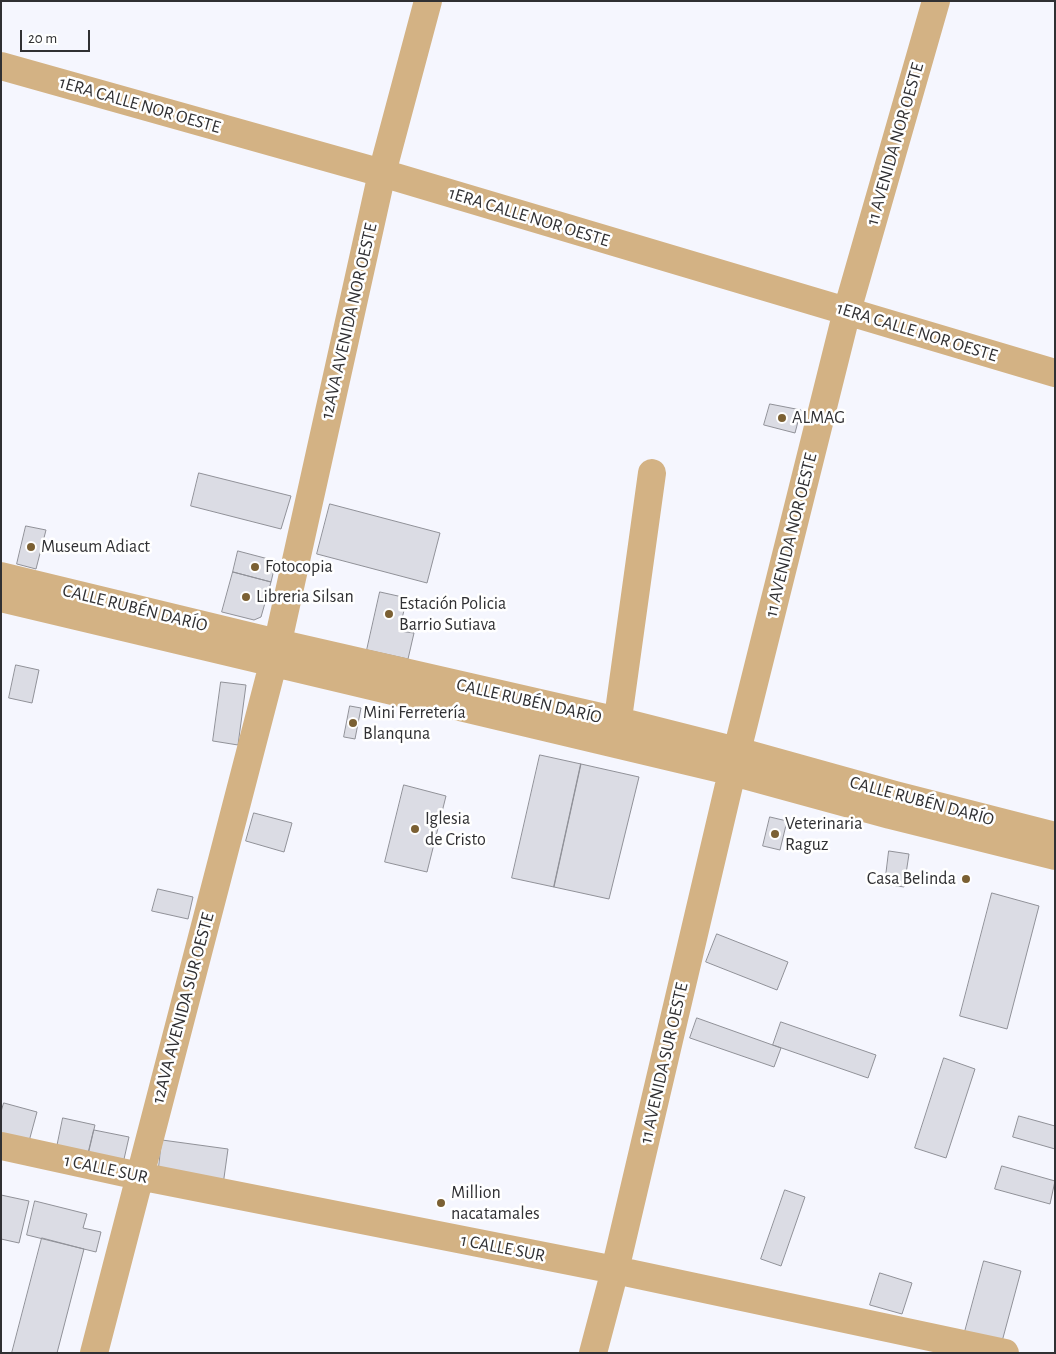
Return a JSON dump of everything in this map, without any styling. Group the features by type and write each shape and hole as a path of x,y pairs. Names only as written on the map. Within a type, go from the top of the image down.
{"street":[{"name":"12AVA AVENIDA NOR OESTE","path":"275,653 382,173 428,1"},
{"name":"11 AVENIDA NOR OESTE","path":"735,762 847,311 936,1"},
{"name":"1ERA CALLE NOR OESTE","path":"1,66 382,173 1055,373"},
{"path":"617,733 652,473"},
{"name":"CALLE RUBÉN DARÍO","path":"9,589 617,733 735,762 892,805 1037,838 1055,856"},
{"name":"12AVA AVENIDA SUR OESTE","path":"94,1353 275,653"},
{"name":"11 AVENIDA SUR OESTE","path":"594,1353 735,762"},
{"name":"1 CALLE SUR","path":"1,1146 139,1176 615,1270 1005,1353"}],"building":[{"name":"ALMAG","path":"770,404 801,410 795,433 764,425"},
{"path":"199,473 291,496 281,529 191,506"},
{"path":"330,504 440,533 427,583 317,554"},
{"name":"Museum Adiact","path":"26,526 46,530 36,569 17,564"},
{"name":"Fotocopia","path":"238,551 276,561 271,582 233,572"},
{"name":"Libreria Silsan","path":"233,572 271,582 261,617 254,620 222,612"},
{"name":"Estación Policia Barrio Sutiava","path":"380,592 407,598 399,631 414,633 408,659 367,650"},
{"path":"16,665 39,670 32,703 9,698"},
{"path":"221,682 246,685 238,745 213,741"},
{"name":"Mini Ferretería Blanquna","path":"350,706 361,708 355,739 344,737"},
{"path":"540,755 581,764 554,887 512,878"},
{"path":"581,764 639,777 609,899 554,887"},
{"name":"Iglesia de Cristo","path":"404,785 446,796 427,872 385,862"},
{"path":"254,813 292,823 284,852 246,841"},
{"name":"Veterinaria Raguz","path":"770,817 787,821 780,850 763,846"},
{"path":"889,851 909,854 904,887 885,884"},
{"path":"158,889 193,897 188,919 152,911"},
{"path":"992,893 1039,906 1007,1029 960,1016"},
{"path":"717,934 788,962 777,990 706,962"},
{"path":"697,1018 781,1048 774,1067 690,1038"},
{"path":"781,1022 876,1055 868,1078 773,1045"},
{"path":"944,1058 975,1069 946,1158 915,1148"},
{"path":"4,1103 37,1112 28,1145 1,1137 1,1112"},
{"path":"1019,1116 1055,1126 1055,1149 1013,1137"},
{"path":"63,1118 95,1125 87,1159 56,1152"},
{"path":"94,1130 129,1137 122,1168 87,1159"},
{"path":"162,1140 228,1149 223,1185 158,1176"},
{"path":"1002,1166 1055,1181 1050,1204 995,1189"},
{"path":"785,1190 805,1197 781,1266 761,1259"},
{"path":"1,1195 29,1201 19,1243 1,1239"},
{"path":"35,1201 87,1214 83,1228 101,1232 96,1252 27,1235"},
{"path":"42,1238 84,1249 57,1353 12,1353"},
{"path":"984,1261 1021,1271 1000,1349 963,1339"},
{"path":"880,1273 912,1283 902,1314 870,1305"}],"place":[{"name":"ALMAG","path":"782,418"},
{"name":"Museum Adiact","path":"31,547"},
{"name":"Fotocopia","path":"255,567"},
{"name":"Libreria Silsan","path":"246,597"},
{"name":"Estación Policia Barrio Sutiava","path":"389,614"},
{"name":"Mini Ferretería Blanquna","path":"353,723"},
{"name":"Iglesia de Cristo","path":"415,829"},
{"name":"Veterinaria Raguz","path":"775,834"},
{"name":"Casa Belinda","path":"966,879"},
{"name":"Million nacatamales","path":"441,1203"}]}
